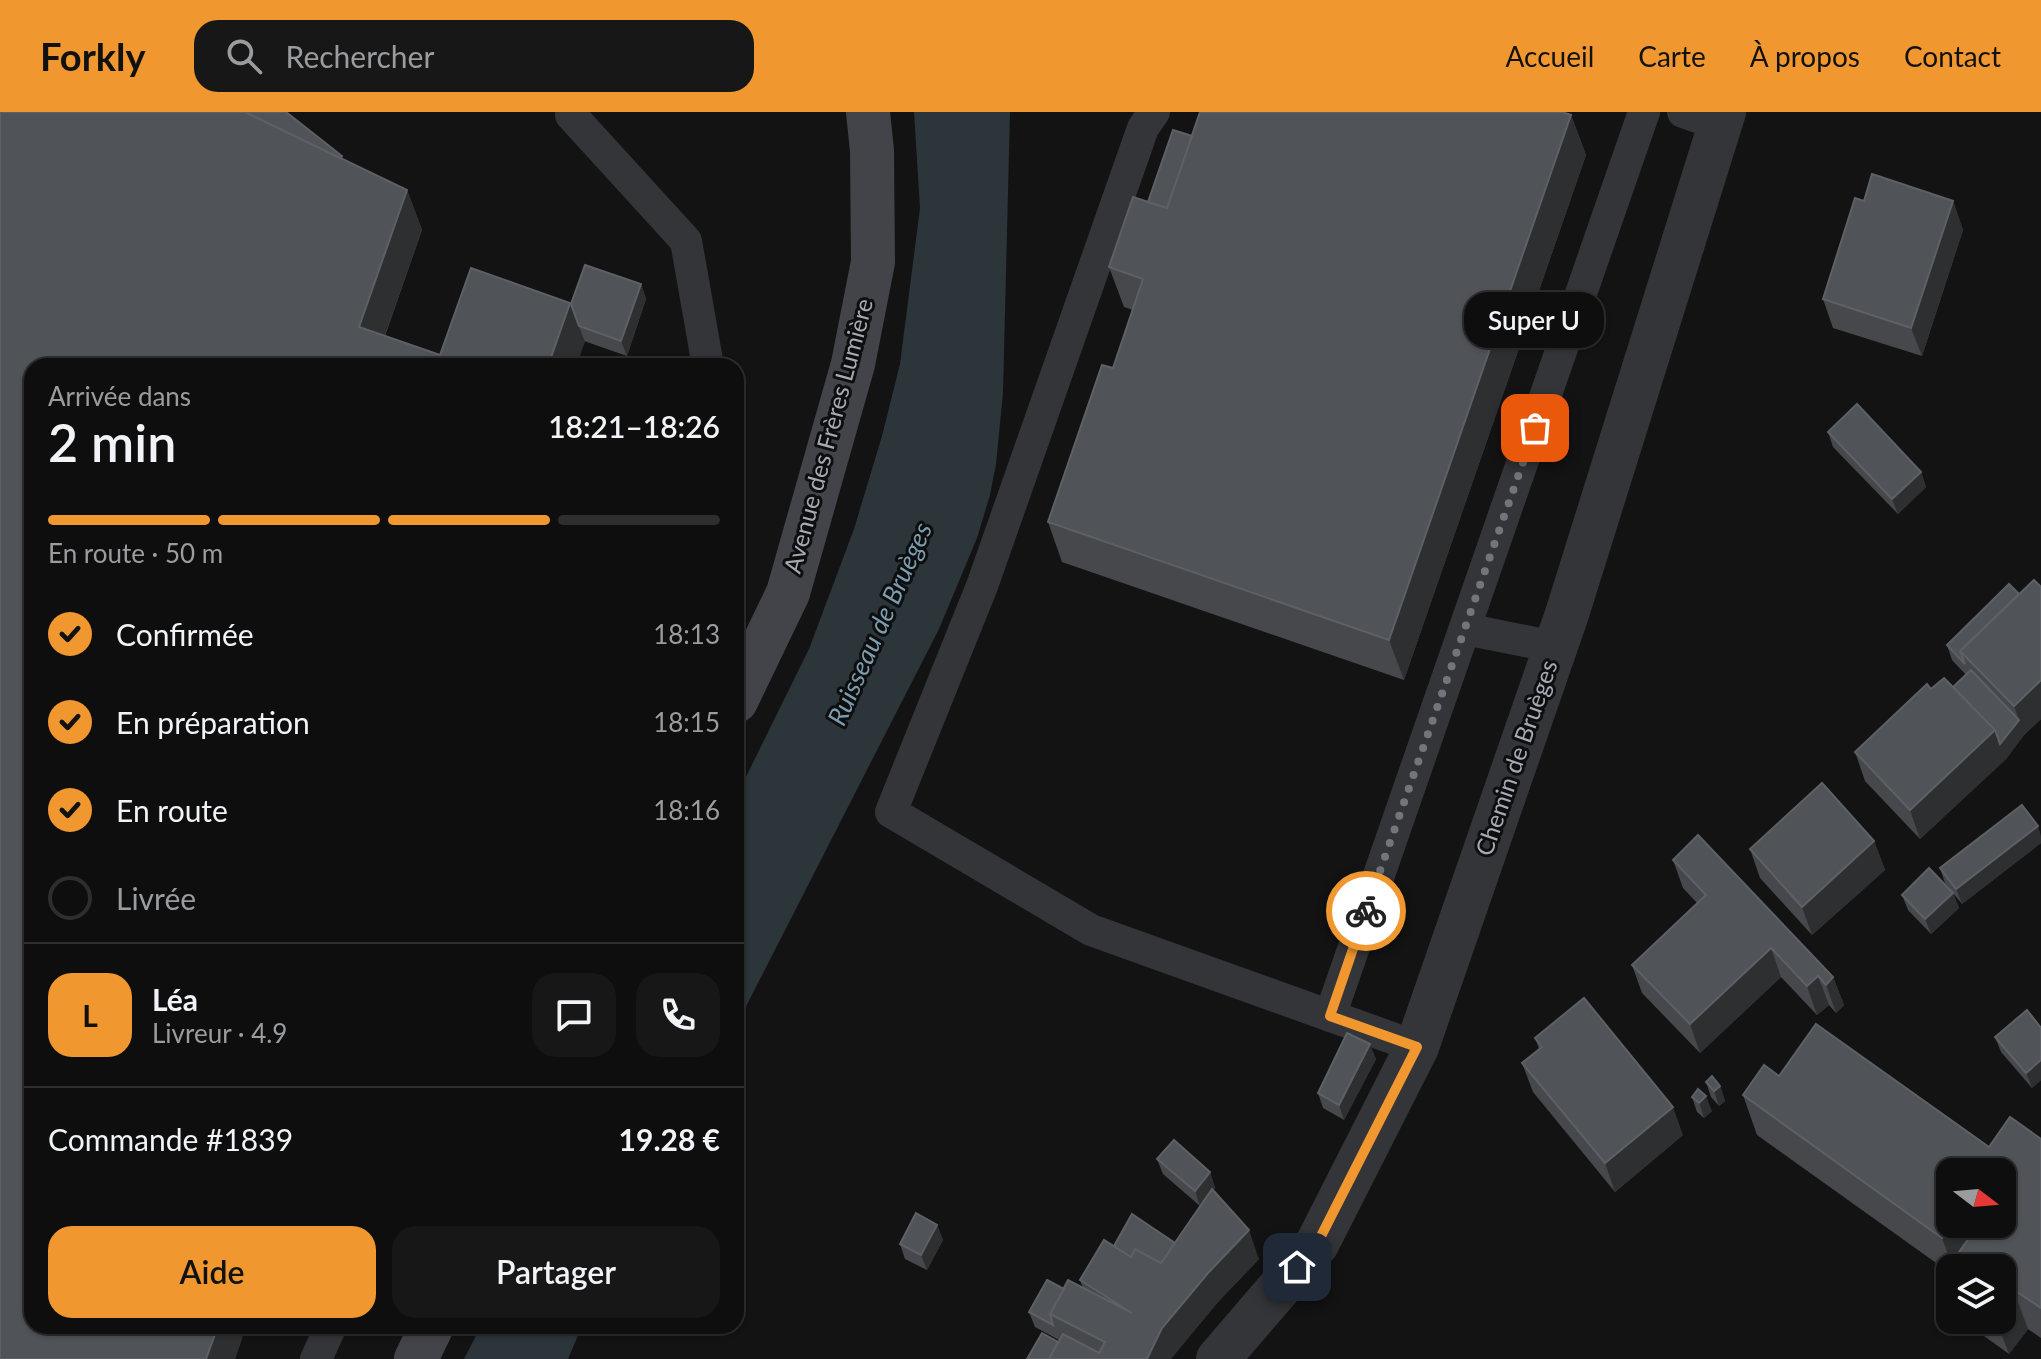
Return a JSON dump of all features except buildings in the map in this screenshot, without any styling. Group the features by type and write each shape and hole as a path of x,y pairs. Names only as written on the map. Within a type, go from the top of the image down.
{"street":[{"name":"Avenue des Frères Lumière","path":"744,684 788,593 853,364 873,262 872,151 868,112"},
{"name":"Chemin de Bruèges","path":"1218,1359 1317,1244 1417,1047 1555,647 1709,116"},
{"path":"416,1359 428,1334"}],"lane":[{"path":"573,112 571,115 686,241 707,358"},
{"path":"1154,112 1143,128 982,586 891,812 1091,930 1417,1047"},
{"path":"1330,1016 1644,112"},
{"path":"1465,629 1555,647"},
{"path":"316,1359 327,1334"}],"water":[{"name":"Ruisseau de Bruèges","path":"914,112 1010,112 1003,393 990,495 977,538 939,629 744,1010 744,781 809,649 854,529 900,364 920,208"},
{"path":"477,1334 579,1334 568,1359 464,1359"}],"way so far":[{"path":"1366,911 1535,428"}],"place":[{"name":"Super U","path":"1535,428"}],"route":[{"path":"1297,1267 1317,1244 1417,1047 1330,1016 1366,911"}]}
